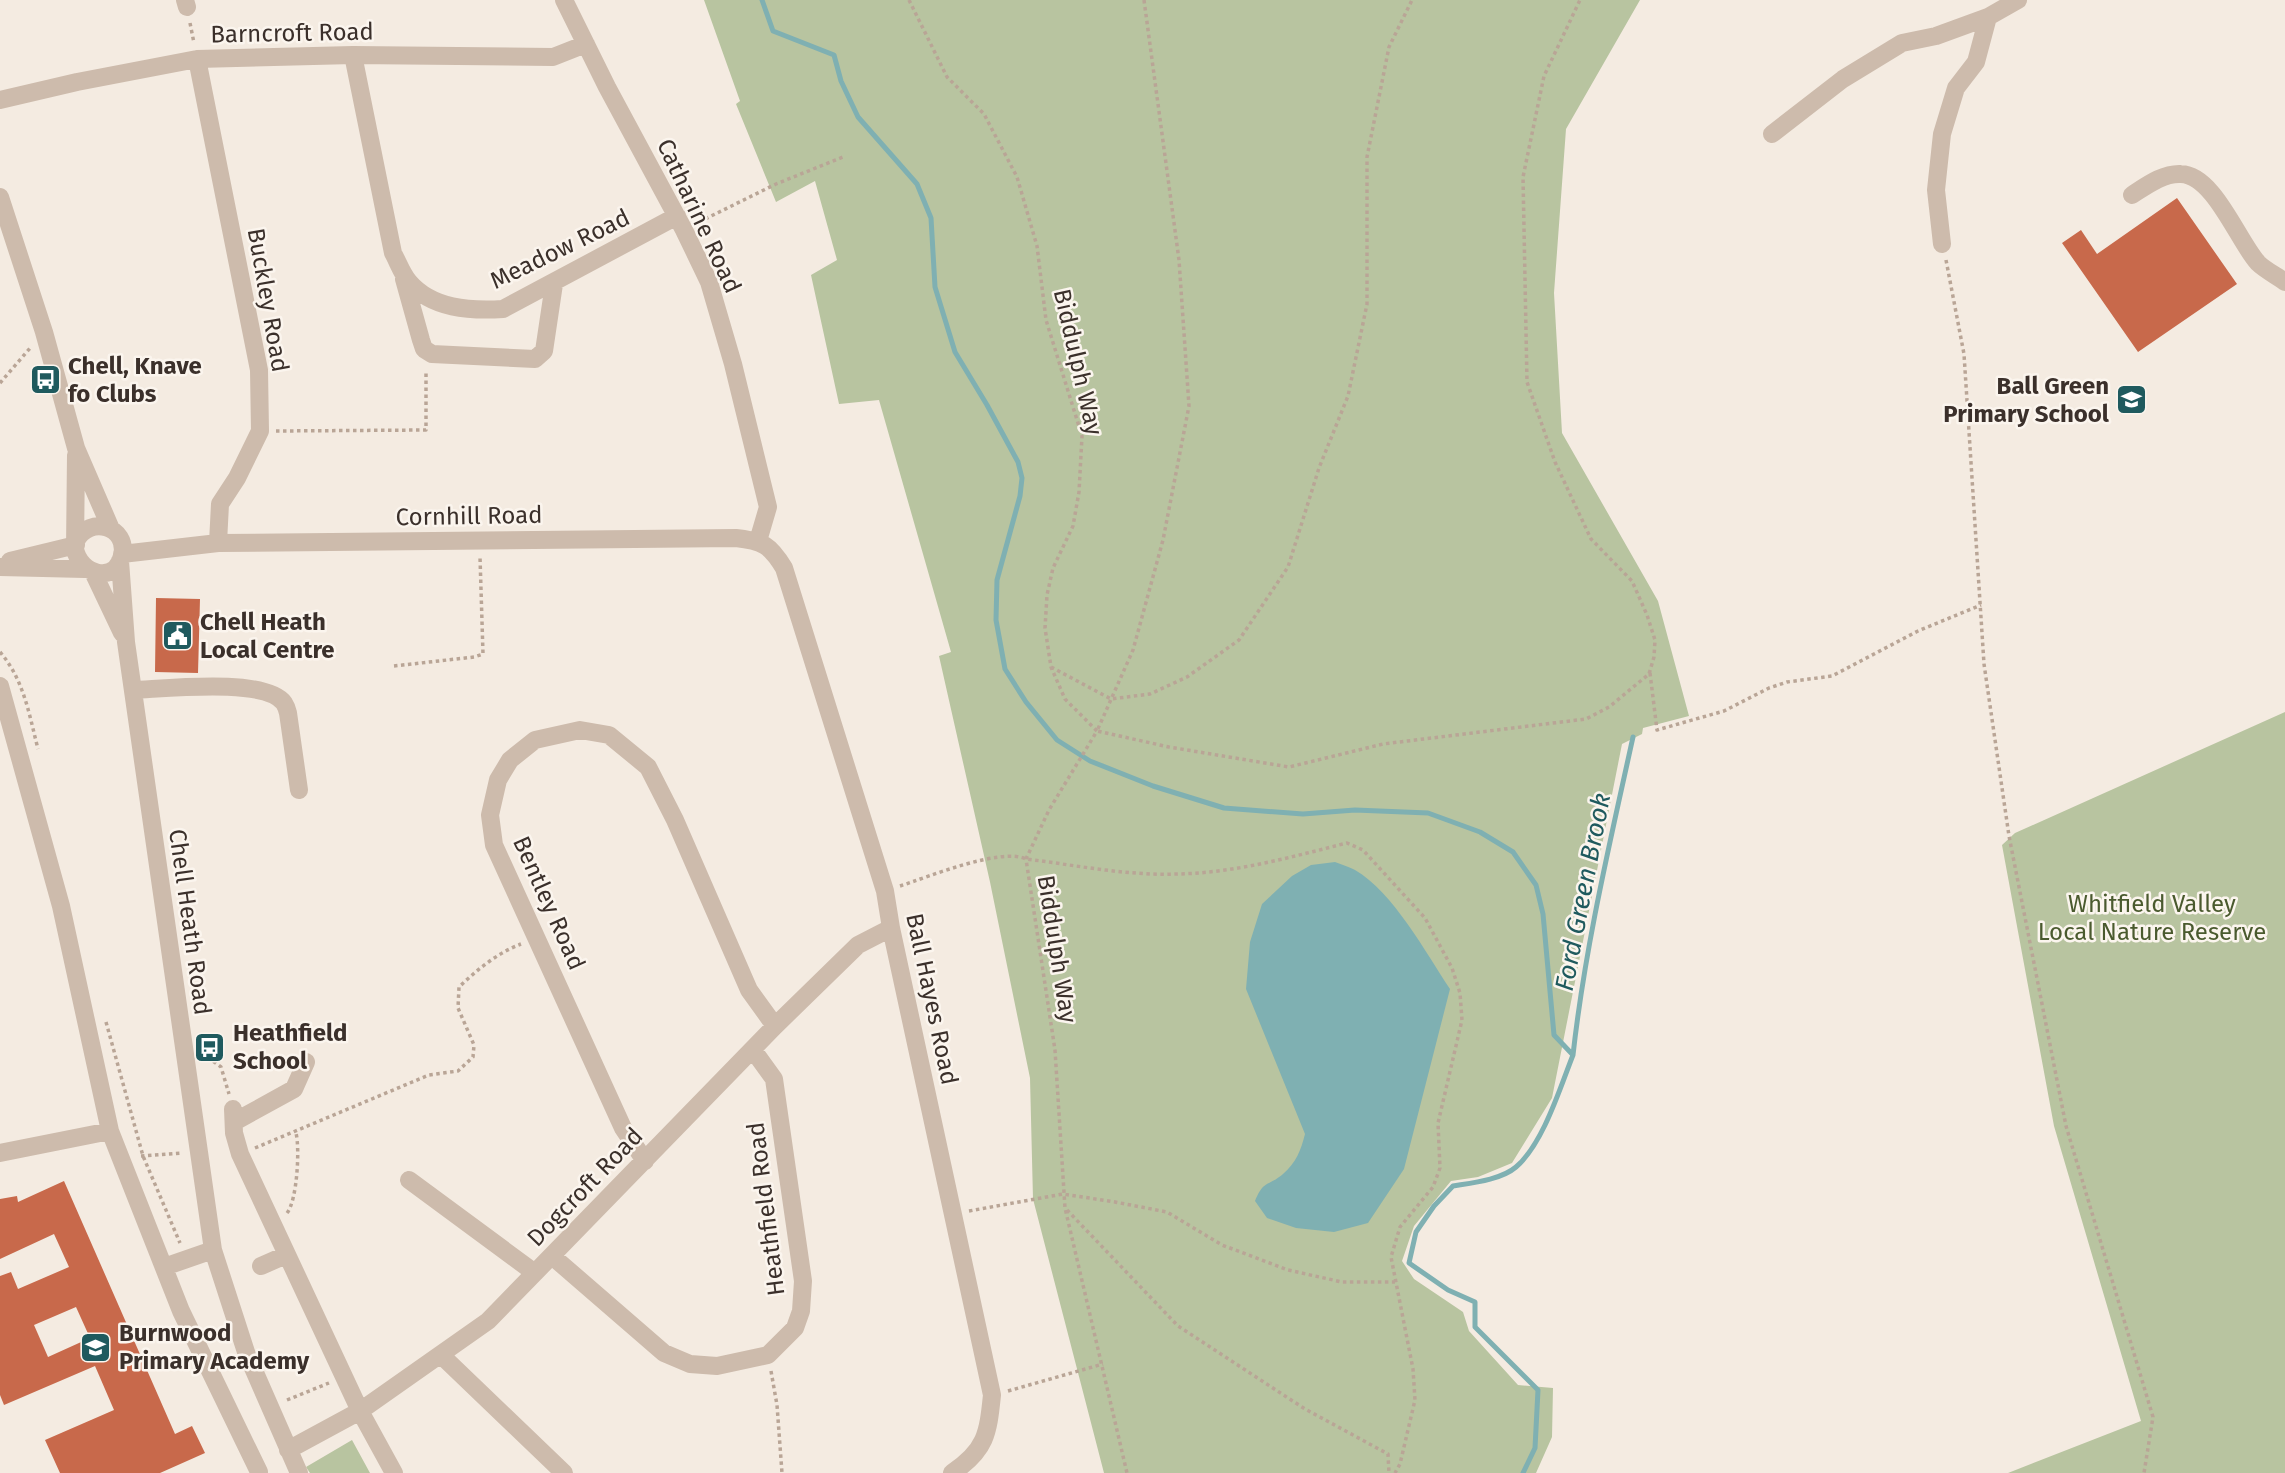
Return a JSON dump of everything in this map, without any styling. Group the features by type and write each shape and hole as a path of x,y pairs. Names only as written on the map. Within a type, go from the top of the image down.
{"street":[{"name":"Catharine Road","path":"564,0 709,282 730,352 768,507 758,541"},
{"path":"1772,134 1843,79 1902,43 1936,36 1988,17 2018,0"},
{"path":"1942,244 1936,190 1942,134 1956,88 1976,62 1988,17"},
{"name":"Barncroft Road","path":"0,100 197,59 353,55 553,57 586,44"},
{"name":"Meadow Road","path":"353,55 393,253 408,281 423,295 450,306 474,311 503,309 681,223"},
{"name":"Buckley Road","path":"197,59 259,370 260,431 237,478 220,504 218,543"},
{"path":"2132,195 2157,179 2182,174 2199,180 2226,212 2259,263 2285,282"},
{"name":"Chell Heath Road","path":"0,197 44,332 76,448 118,545 126,642 213,1250 246,1352 299,1473"},
{"path":"402,269 421,340 424,349 429,352 535,359 544,351 554,284"},
{"name":"Chell Heath Road","path":"76,448 76,543"},
{"path":"0,565 89,571 109,571 118,545 103,526 84,531 76,543 76,558 89,571"},
{"name":"Cornhill Road","path":"118,545 181,547 218,543 736,538 758,541"},
{"name":"Ball Hayes Road","path":"758,541 773,550 784,568 885,891 992,1395 988,1432 980,1449 967,1463 952,1473"},
{"path":"0,565 76,543"},
{"name":"Chell Heath Road","path":"89,571 126,642"},
{"path":"0,686 61,906 110,1131 181,1311 259,1472"},
{"path":"133,690 244,687 273,695 283,702 288,713 299,790"},
{"name":"Bentley Road","path":"645,1161 623,1128 494,845 490,815 498,780 510,760 535,740 580,730 609,735 648,767 675,820 749,990 775,1026"},
{"name":"Dogcroft Road","path":"288,1450 360,1411 488,1321 775,1026 858,945 891,928"},
{"name":"Heathfield Road","path":"753,1050 774,1079 803,1280 802,1311 795,1328 768,1355"},
{"path":"306,1062 294,1089 234,1115 240,1154 360,1411 394,1473"},
{"path":"0,1153 110,1131"},
{"path":"409,1180 535,1273"},
{"path":"164,1267 213,1250"},
{"path":"261,1266 286,1255"},
{"path":"552,1256 664,1353 690,1364 717,1366 768,1355"},
{"path":"441,1355 564,1473"}],"path":[{"name":"Biddulph Way","path":"909,0 947,78 984,114 1017,177 1037,246 1046,320 1082,436 1079,492 1073,526 1053,568 1047,595 1045,628 1051,667 1065,699 1097,731 1049,810 1026,859 1055,1050 1065,1208 1127,1473"},
{"path":"1144,0 1179,260 1189,406 1163,540 1133,650 1097,731 1169,747 1289,767 1383,744 1586,719 1609,707 1649,674 1655,640 1647,615 1632,581 1591,539 1555,462 1527,382 1523,177 1544,76 1580,0"},
{"path":"1051,667 1111,699 1150,694 1187,677 1239,640 1288,567 1319,468 1348,396 1367,304 1367,156 1389,47 1412,0"},
{"path":"186,4 197,59"},
{"path":"681,223 844,157"},
{"path":"1942,244 1964,354 1984,663 2009,836 2066,1126 2153,1417 2144,1473"},
{"path":"0,383 44,332"},
{"path":"260,431 426,430 426,359 429,352"},
{"path":"394,666 483,654 479,540"},
{"path":"1650,671 1657,730 1724,711 1787,682 1832,676 1918,631 1981,605"},
{"path":"0,652 14,668 26,698 38,749"},
{"path":"885,891 988,858 1017,855 1026,859 1109,870 1174,874 1230,870 1347,843 1363,850 1425,918 1452,968 1460,993 1462,1020 1438,1123 1440,1168 1433,1187 1400,1227 1391,1257 1413,1369 1415,1399 1400,1464 1392,1473"},
{"path":"240,1154 296,1133 429,1075 458,1071 473,1057 474,1045 458,1008 459,987 476,971 509,948 536,937"},
{"path":"107,1022 143,1156 187,1258"},
{"path":"183,1040 221,1067 234,1115"},
{"path":"274,1226 291,1209 298,1142 296,1133"},
{"path":"121,1157 198,1153"},
{"path":"953,1213 1063,1194 1167,1212 1222,1245 1288,1270 1342,1282 1395,1282"},
{"path":"1065,1208 1178,1326 1305,1409 1388,1454 1392,1473"},
{"path":"768,1355 777,1405 782,1473"},
{"path":"992,1395 1103,1364"},
{"path":"270,1407 344,1377"}],"green space":[{"path":"704,0 1640,0 1566,129 1554,293 1562,433 1658,601 1689,716 1643,728 1642,734 1622,744 1552,1098 1512,1163 1478,1177 1451,1181 1414,1226 1402,1261 1414,1279 1463,1312 1469,1331 1518,1385 1553,1388 1552,1437 1536,1473 1104,1473 1033,1199 1030,1078 990,882 939,656 951,652 879,400 839,404 811,275 837,260 815,181 776,202 736,104 740,101"},
{"name":"Whitfield Valley Local Nature Reserve","path":"2285,712 2285,1473 2008,1473 2141,1421 2054,1126 2002,845 2015,833"},
{"path":"352,1440 370,1473 310,1473 306,1467"}],"water":[{"path":"1335,862 1355,870 1383,893 1408,924 1450,989 1404,1169 1368,1223 1334,1232 1296,1228 1267,1218 1255,1201 1264,1186 1288,1170 1295,1161 1305,1134 1246,989 1250,942 1262,904 1292,876 1311,865"}],"building":[{"path":"2177,198 2237,284 2138,352 2062,243 2081,230 2097,254"},
{"name":"Chell Heath Local Centre","path":"156,598 200,599 198,673 155,672"},
{"path":"64,1181 175,1434 192,1426 205,1453 160,1473 60,1473 45,1440 114,1410 95,1366 4,1405 0,1395 0,1276 11,1272 18,1289 69,1267 54,1234 0,1259 0,1199 17,1196 18,1202","holes":["76,1307 90,1338 48,1357 34,1325"]}],"waterway":[{"name":"Ford Green Brook","path":"762,0 773,31 834,55 841,81 858,117 917,184 931,218 935,287 955,352 1018,462 1022,478 1020,496 997,580 996,620 1005,669 1026,702 1057,740 1090,761 1153,786 1224,808 1303,814 1355,810 1428,813 1480,832 1513,852 1536,885 1543,914 1554,1035 1573,1055 1550,1115 1526,1157 1502,1175 1453,1186 1434,1206 1416,1232 1409,1263 1448,1290 1475,1302 1475,1327 1538,1390 1535,1448 1523,1473"},
{"name":"Ford Green Brook","path":"1573,1055 1591,935 1633,737"}],"place":[{"name":"Chell, Knave fo Clubs","path":"45,380"},
{"name":"Ball Green Primary School","path":"2132,400"},
{"name":"Chell Heath Local Centre","path":"177,636"},
{"name":"Heathfield School","path":"210,1047"},
{"name":"Burnwood Primary Academy","path":"96,1347"}]}
